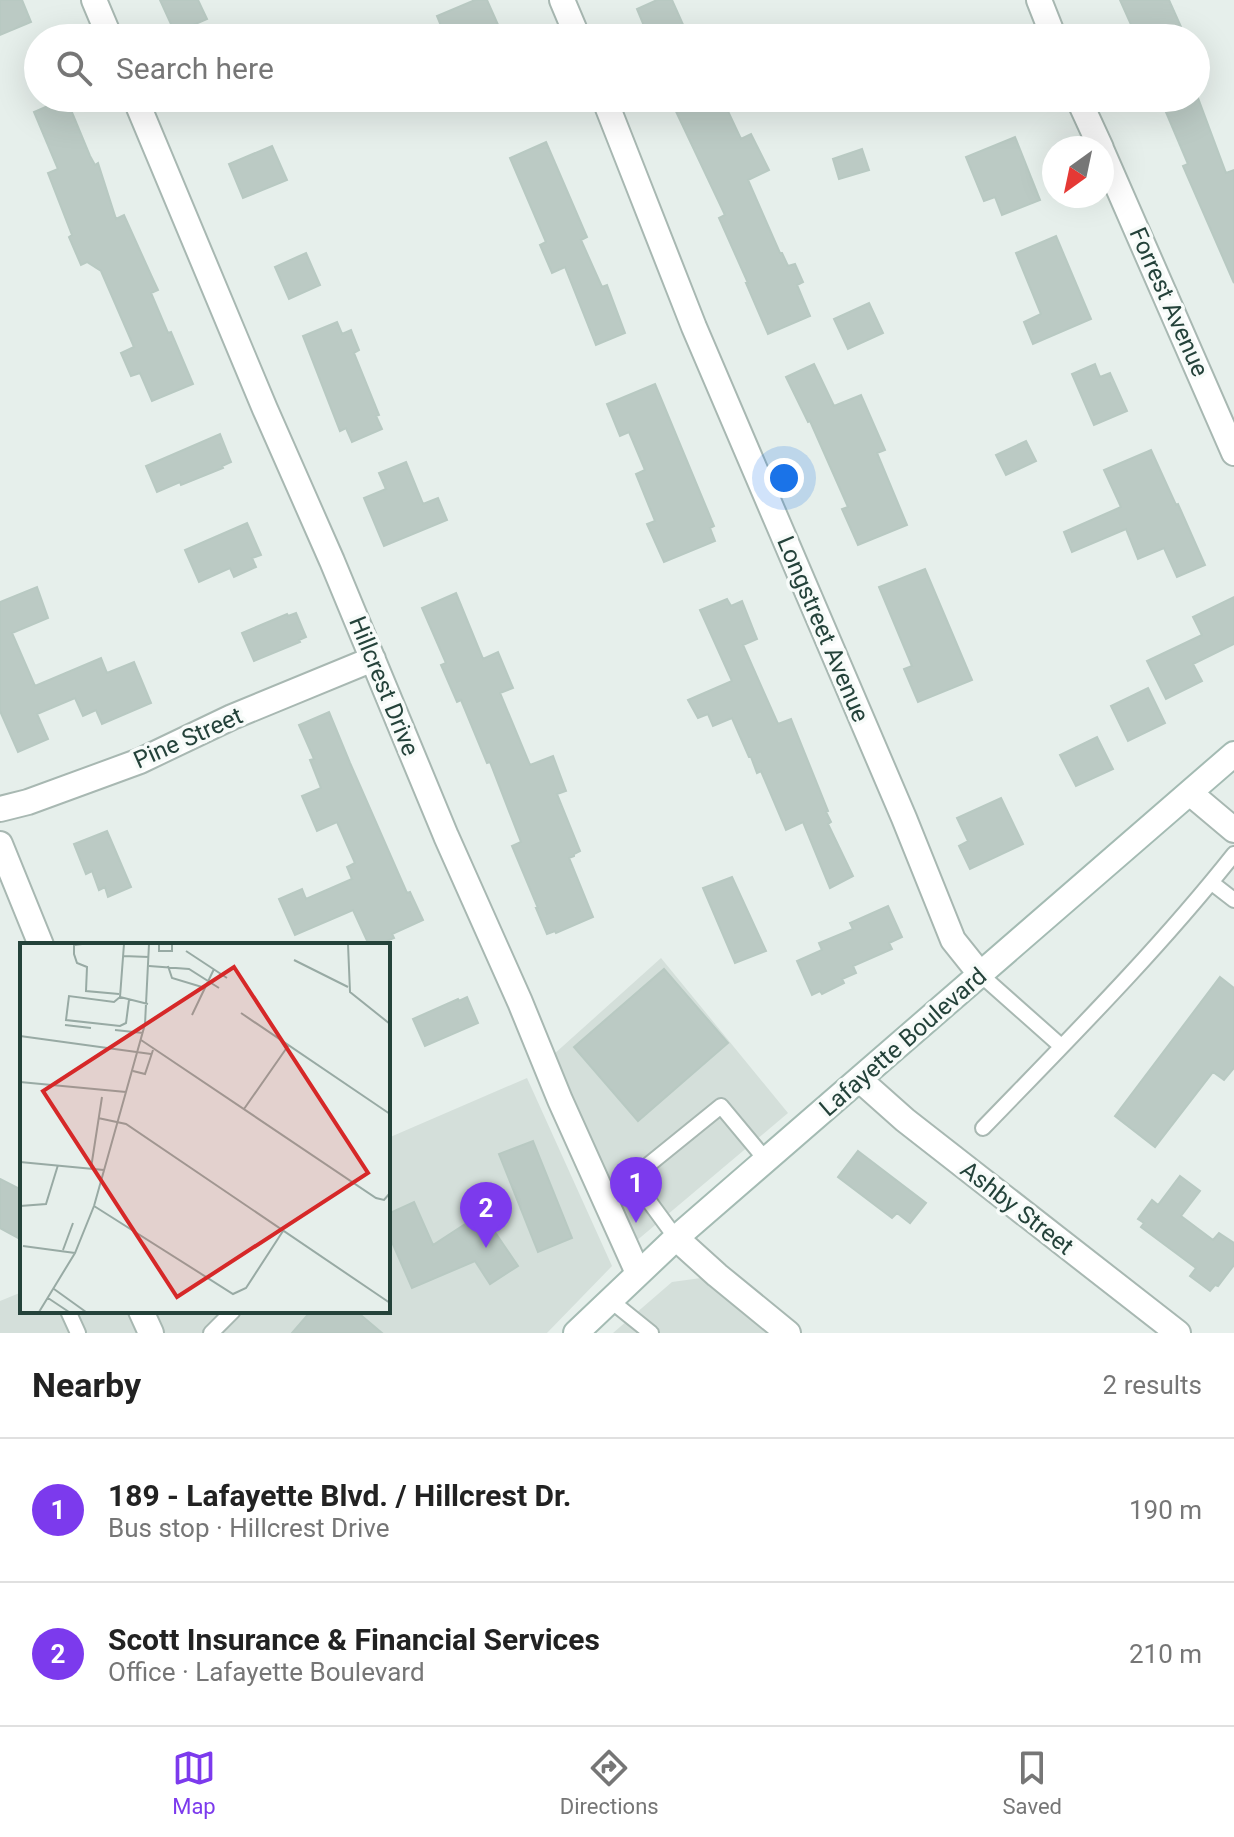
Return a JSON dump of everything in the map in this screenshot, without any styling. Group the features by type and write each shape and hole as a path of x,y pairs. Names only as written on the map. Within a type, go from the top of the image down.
{"street":[{"path":"94,0 104,24"},
{"path":"562,0 572,24"},
{"path":"1039,0 1048,24"},
{"name":"Hillcrest Drive","path":"141,112 446,836 638,1273"},
{"name":"Longstreet Avenue","path":"610,112 694,327 953,940 981,975"},
{"name":"Forrest Avenue","path":"1084,112 1095,136"},
{"name":"Forrest Avenue","path":"1114,178 1234,453"},
{"name":"Pine Street","path":"0,809 28,802 140,761 232,717 373,659"},
{"name":"Lafayette Boulevard","path":"576,1333 676,1238 1234,754"},
{"path":"1190,793 1234,830"},
{"path":"0,844 40,943"},
{"name":"Ashby Street","path":"860,1080 929,1139 1178,1333"},
{"path":"676,1238 788,1333"},
{"path":"142,1313 151,1333"}],"lane":[{"path":"983,1128 1145,959 1234,854"},
{"path":"1212,883 1234,900"},
{"path":"981,975 1061,1046"},
{"path":"605,1200 721,1106 766,1160"},
{"path":"632,1178 676,1238"},
{"path":"610,1300 651,1333"},
{"path":"69,1313 78,1333"},
{"path":"211,1333 231,1313"}],"shaded area":[{"path":"661,958 788,1113 635,1242 553,1055"},
{"path":"527,1078 612,1266 547,1333 0,1333 0,1301 20,1293 20,1313 390,1313 390,1137"},
{"path":"701,1278 766,1333 613,1333 672,1282"}],"building":[{"path":"0,0 22,0 31,22 0,35"},
{"path":"160,0 198,0 207,19 196,24 171,24"},
{"path":"475,0 487,0 498,24 440,24 437,16"},
{"path":"657,0 672,0 683,24 643,24 637,9"},
{"path":"1120,0 1169,0 1180,24 1131,24"},
{"path":"34,112 72,112 90,156 95,165 98,163 116,219 124,215 158,290 151,293 193,384 152,401 140,373 131,376 121,353 134,347 101,271 87,262 81,265 69,237 72,235 48,173 58,169"},
{"path":"676,112 728,112 741,139 751,134 769,170 748,180 780,253 788,266 795,264 803,282 797,285 810,316 768,334 719,218 725,215"},
{"path":"1166,112 1203,112 1226,173 1234,170 1234,283 1183,166 1188,164"},
{"path":"1015,137 1040,200 1002,215 995,197 984,201 966,157"},
{"path":"546,142 587,237 581,240 602,287 607,285 625,333 596,345 565,267 552,273 540,245 546,242 510,158"},
{"path":"272,146 287,180 243,198 229,164"},
{"path":"862,149 869,170 839,179 833,159"},
{"path":"1056,236 1091,319 1033,344 1024,322 1041,314 1016,253"},
{"path":"306,253 320,285 289,299 275,267"},
{"path":"869,303 883,333 848,349 834,319"},
{"path":"337,322 342,334 351,330 359,350 354,353 382,429 352,442 346,428 340,431 303,336"},
{"path":"814,364 834,406 861,395 885,450 877,453 907,525 858,545 842,509 848,507 810,421 786,377"},
{"path":"1095,364 1100,377 1110,373 1127,411 1094,425 1072,374"},
{"path":"655,384 714,526 710,528 715,541 664,562 647,524 655,521 636,474 645,470 629,432 620,436 607,404"},
{"path":"220,434 231,462 223,468 157,492 146,466"},
{"path":"1026,441 1036,461 1006,475 996,455"},
{"path":"1151,450 1205,565 1177,577 1164,548 1138,559 1126,529 1072,552 1064,532 1121,507 1104,470"},
{"path":"406,462 423,504 438,498 447,520 384,546 364,498 386,489 379,473"},
{"path":"247,523 261,555 252,558 256,567 234,577 230,568 199,582 185,550"},
{"path":"925,569 972,680 918,702 904,669 912,666 879,587"},
{"path":"37,587 48,618 12,633 35,686 101,658 107,673 134,662 151,703 102,724 96,710 83,716 75,698 37,714 48,739 18,752 0,711 0,602"},
{"path":"456,593 483,659 498,652 513,688 500,693 530,765 553,756 566,791 557,794 580,851 569,858 593,917 556,933 547,934 536,908 512,846 521,842 490,762 487,763 461,700 457,702 441,665 446,663 422,608"},
{"path":"1234,597 1234,644 1193,664 1202,681 1166,699 1147,661 1202,635 1193,617"},
{"path":"727,599 731,606 742,601 757,639 743,645 778,724 791,719 828,811 831,822 828,824 853,876 830,888 803,822 786,830 761,771 757,773 732,718 713,726 708,714 698,718 688,700 732,681 700,610"},
{"path":"296,613 306,637 254,661 242,633"},
{"path":"1148,688 1165,723 1128,741 1111,706"},
{"path":"329,712 407,893 410,892 423,920 392,934 394,938 382,943 368,943 353,910 295,935 279,899 302,889 306,899 352,879 347,867 355,863 337,822 317,831 302,796 321,788 310,760 314,759 299,725"},
{"path":"1097,737 1113,769 1076,786 1060,755"},
{"path":"1001,798 1023,844 970,869 959,846 968,841 957,818"},
{"path":"107,831 131,887 108,897 105,887 99,890 92,871 86,874 74,844"},
{"path":"732,877 766,951 735,963 703,888"},
{"path":"888,906 902,937 889,943 892,949 853,966 856,973 842,979 844,983 822,994 820,991 812,995 797,961 822,950 819,943 853,929 850,923"},
{"path":"664,969 728,1043 638,1121 574,1047"},
{"path":"1220,977 1234,988 1234,1068 1224,1080 1213,1072 1155,1147 1115,1116"},
{"path":"467,997 478,1023 425,1046 413,1019"},
{"path":"533,1141 572,1238 538,1252 499,1154"},
{"path":"858,1151 926,1203 910,1223 897,1213 892,1218 838,1177"},
{"path":"1180,1176 1200,1191 1181,1216 1213,1240 1219,1233 1234,1243 1234,1265 1218,1286 1215,1285 1210,1291 1190,1276 1196,1268 1141,1227 1144,1223 1138,1219 1152,1200 1158,1205"},
{"path":"0,1179 20,1189 20,1239 0,1228"},
{"path":"414,1202 433,1245 482,1213 518,1266 490,1284 475,1261 412,1288 390,1238 390,1213"},
{"path":"309,1313 358,1313 382,1333 292,1333"}],"place":[{"name":"189 - Lafayette Blvd. / Hillcrest Dr.","path":"636,1223"},
{"name":"Scott Insurance & Financial Services","path":"486,1248"}]}
